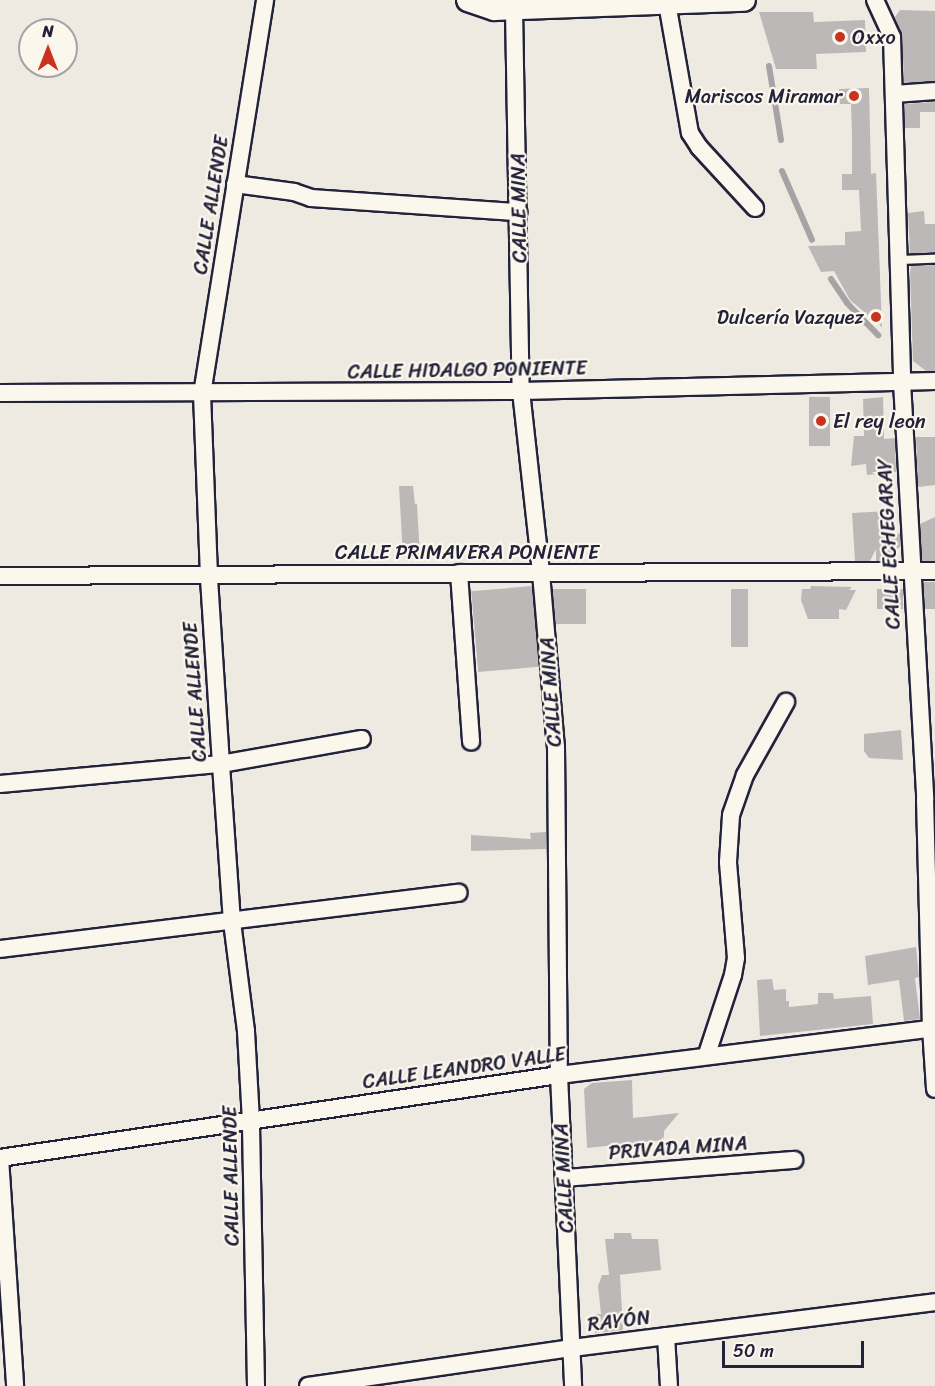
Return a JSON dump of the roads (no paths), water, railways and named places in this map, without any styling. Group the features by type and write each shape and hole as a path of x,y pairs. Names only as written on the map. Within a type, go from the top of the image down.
{"street":[{"name":"CALLE ALLENDE","path":"256,1386 251,1121 246,1031 232,922 221,764 209,576 202,393 265,0"},
{"path":"468,0 494,9 514,4 744,0"},
{"name":"CALLE ECHEGARAY","path":"875,0 892,37 902,382 925,799 935,1089"},
{"path":"667,3 690,133 699,147 755,208"},
{"name":"CALLE MINA","path":"514,4 521,391 541,573 556,747 559,1075 573,1386"},
{"path":"895,94 935,92"},
{"path":"235,184 294,192 311,198 519,212"},
{"name":"CALLE HIDALGO PONIENTE","path":"0,393 521,391 935,381"},
{"name":"CALLE PRIMAVERA PONIENTE","path":"0,576 935,571"},
{"path":"459,573 471,742"},
{"path":"706,1054 733,975 736,958 728,862 731,814 745,775 786,702"},
{"path":"0,784 221,764 362,739"},
{"path":"0,949 459,893"},
{"name":"CALLE LEANDRO VALLE","path":"0,1158 706,1054 933,1028"},
{"path":"0,1158 15,1386"},
{"name":"PRIVADA MINA","path":"565,1178 794,1160"},
{"name":"RAYÓN","path":"308,1386 572,1348 935,1302"},
{"path":"666,1336 669,1386"}],"lane":[{"path":"898,260 935,259"}],"waterway":[{"path":"769,66 781,140"},
{"path":"782,171 812,240"},
{"path":"831,279 847,303 878,335"}],"place":[{"name":"Oxxo","path":"840,37"},
{"name":"Mariscos Miramar","path":"854,96"},
{"name":"Dulcería Vazquez","path":"876,317"},
{"name":"El rey leon","path":"821,421"}]}
